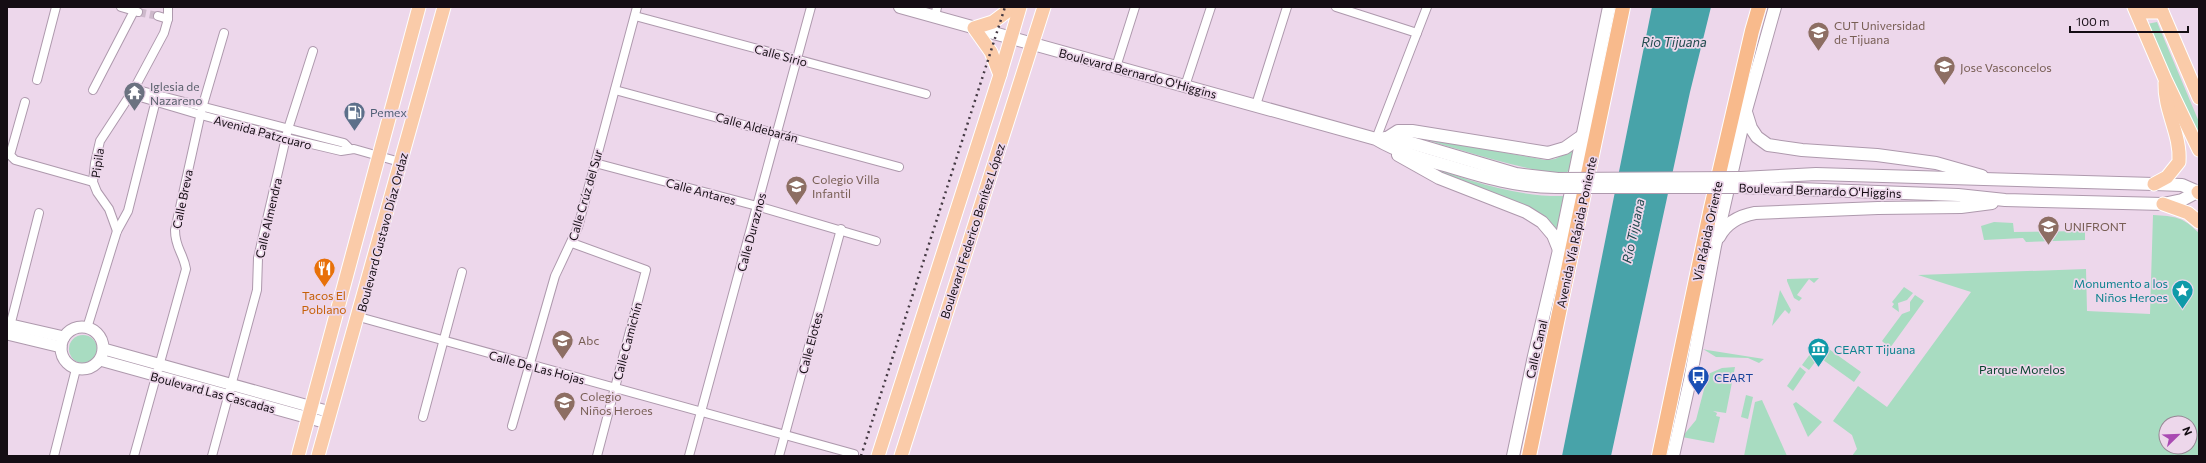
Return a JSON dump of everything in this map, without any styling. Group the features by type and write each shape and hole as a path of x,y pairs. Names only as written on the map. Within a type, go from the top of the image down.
{"highway":[{"name":"Avenida Vía Rápida Poniente","path":"1529,456 1623,7"},
{"name":"Vía Rápida Oriente","path":"1658,456 1711,208 1752,31 1759,7"}],"main road":[{"name":"Boulevard Gustavo Díaz Ordaz","path":"298,456 420,7"},
{"name":"Boulevard Gustavo Díaz Ordaz","path":"318,456 359,317 400,162 444,7"},
{"name":"Boulevard Bernardo O'Higgins","path":"900,7 936,12 974,28 1383,140 1404,153 1514,184 1741,183 1958,195 2004,200 2162,204 2182,200 2199,192"},
{"path":"1000,75 991,52 974,28 993,22 1013,7"},
{"name":"Boulevard Federico Benítez López","path":"878,456 1000,75 1020,7"},
{"name":"Boulevard Federico Benítez López","path":"901,456 1044,7"},
{"name":"Calle Canal","path":"1513,456 1534,356 1559,250 1609,7"},
{"path":"1673,456 1690,380 1714,246 1746,110 1775,7"},
{"path":"2134,7 2165,79 2199,150"},
{"path":"2139,7 2146,12 2161,10 2199,98"},
{"path":"2154,184 2167,177 2179,162 2179,140 2169,116 2164,97 2165,79"},
{"path":"1746,110 1751,128 1757,137 1768,145 1802,150 1877,155 1936,163 1998,181"},
{"path":"1559,250 1553,235 1542,222 1526,212 1418,168 1400,157 1383,140 1398,131 1412,131 1548,153 1565,148 1582,136"},
{"name":"Boulevard Bernardo O'Higgins","path":"1741,183 1816,174 1998,181 2182,185 2199,192"},
{"path":"1714,246 1725,228 1737,218 1755,213 1878,208 1961,207 2004,200"},
{"path":"2162,204 2188,213 2199,222"}],"street":[{"path":"37,80 56,7"},
{"path":"94,90 136,11 121,7"},
{"name":"Pipila","path":"118,231 109,209 97,192 93,182 95,163 100,141 132,92 164,33 168,19 168,7"},
{"name":"Calle Crúz del Sur","path":"512,426 555,276 572,243 637,7"},
{"name":"Calle Duraznos","path":"689,456 798,60 811,7"},
{"path":"1116,67 1135,7"},
{"path":"1186,86 1212,7"},
{"path":"1256,105 1288,7"},
{"path":"1336,7 1417,33"},
{"path":"1383,140 1417,33 1427,7"},
{"path":"158,16 168,19"},
{"name":"Calle Sirio","path":"635,16 926,94"},
{"name":"Calle Breva","path":"134,456 186,269 184,258 175,244 175,230 201,112 224,33"},
{"name":"Calle Almendra","path":"212,456 231,391 257,290 258,258 288,129 312,51"},
{"name":"Calle Aldebarán","path":"615,90 899,167"},
{"name":"Avenida Patzcuaro","path":"132,92 286,138 341,151 350,148"},
{"path":"87,328 118,231 128,211 156,99"},
{"path":"25,102 10,156 15,160 93,182"},
{"name":"Avenida Patzcuaro","path":"201,112 288,129 344,143 350,148 400,162"},
{"name":"Calle Antares","path":"595,163 757,206 876,241"},
{"path":"39,213 8,331 62,342"},
{"name":"Calle Elotes","path":"779,456 841,230"},
{"name":"Calle Camichín","path":"572,243 643,267 646,270 597,456"},
{"path":"423,416 462,272"},
{"name":"Calle De Las Hojas","path":"359,317 444,342 702,411 854,454"},
{"path":"75,328 87,328 98,334 104,349 100,360 89,368 76,369 65,361 62,342 75,328"},
{"name":"Boulevard Las Cascadas","path":"104,349 159,365 231,391"},
{"name":"Boulevard Las Cascadas","path":"100,360 156,376 231,391 329,418"},
{"path":"54,456 76,369"}],"green space":[{"path":"2157,22 2199,122 2199,135 2147,24"},
{"path":"1410,135 1545,160 1555,159 1573,150 1569,171 1559,173 1519,166"},
{"path":"1417,162 1489,186 1526,194 1564,196 1556,236 1553,231"},
{"name":"Parque Morelos","path":"2153,215 2178,218 2199,233 2199,456 1852,456 1857,449 1852,435 1833,421 1858,386 1887,407 1971,292 1918,275 2086,269 2087,311 2150,314"},
{"path":"1994,222 2013,223 2014,232 2085,231 2085,240 2026,242 2023,238 1984,240 1981,226"},
{"path":"1819,278 1814,283 1809,279 1797,295 1802,298 1799,301 1794,298 1787,281 1787,279"},
{"path":"1904,287 1913,293 1907,300 1898,303 1899,312 1892,307 1894,304 1892,302"},
{"path":"1780,290 1791,310 1789,314 1785,310 1772,326"},
{"path":"1915,295 1924,301 1890,348 1882,341 1902,314 1910,311 1910,302"},
{"path":"83,335 93,339 97,349 93,359 83,363 73,359 69,349 73,339"},
{"path":"1819,342 1861,372 1854,382 1819,357 1809,370 1802,365"},
{"path":"1703,349 1764,359 1759,363 1748,358 1716,357"},
{"path":"1735,367 1726,413 1713,411 1717,413 1716,416 1720,417 1714,443 1682,437 1696,420 1708,374 1722,368"},
{"path":"1800,367 1806,372 1793,391 1787,386"},
{"path":"1746,395 1753,397 1748,419 1741,417"},
{"path":"1762,400 1787,456 1744,456 1755,402"},
{"path":"1796,402 1822,422 1808,437 1793,404"}],"water":[{"name":"Rio Tijuana","path":"1652,7 1711,7 1690,92 1611,456 1562,456"}],"tunnel":[{"path":"138,12 158,16"}],"railway":[{"path":"861,456 1005,7"}],"place":[{"name":"CUT Universidad de Tijuana","path":"1818,52"},
{"name":"Jose Vasconcelos","path":"1944,86"},
{"name":"Iglesia de Nazareno","path":"135,112"},
{"name":"Pemex","path":"354,132"},
{"name":"Colegio Villa Infantil","path":"796,206"},
{"name":"UNIFRONT","path":"2049,246"},
{"name":"Tacos El Poblano","path":"324,288"},
{"name":"Monumento a los Niños Heroes","path":"2183,310"},
{"name":"Abc","path":"563,360"},
{"name":"CEART Tijuana","path":"1818,368"},
{"name":"CEART","path":"1699,396"},
{"name":"Colegio Niños Heroes","path":"564,422"}],"water label":[{"name":"Río Tijuana","path":"1633,231"}]}
